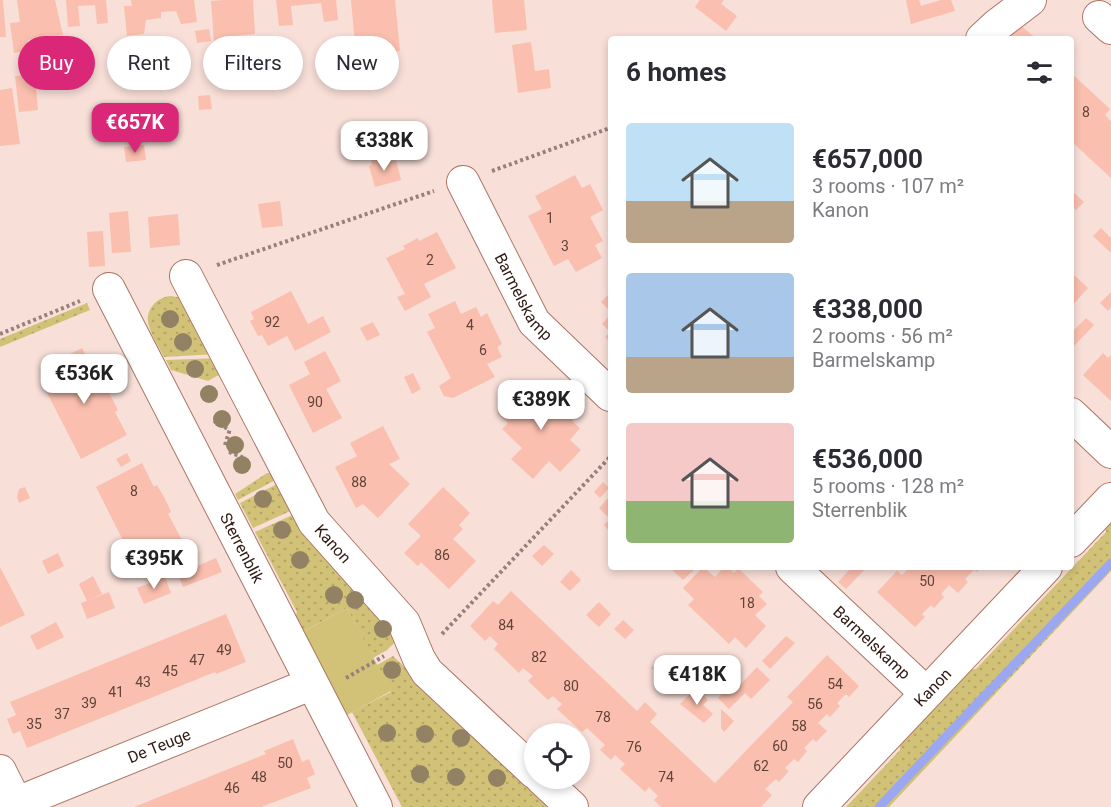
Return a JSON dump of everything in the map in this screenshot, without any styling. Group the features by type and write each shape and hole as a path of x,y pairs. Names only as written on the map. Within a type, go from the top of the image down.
{"street":[{"path":"985,36 1030,0"},
{"name":"Barmelskamp","path":"462,182 534,322 608,393"},
{"name":"Kanon","path":"186,276 253,431 282,460 314,522 404,623 427,672 524,763"},
{"name":"Sterrenblik","path":"109,290 376,807"},
{"path":"1074,417 1111,452"},
{"path":"1074,538 1111,499"},
{"name":"Barmelskamp","path":"795,570 926,693"},
{"name":"Kanon","path":"819,807 1043,570"},
{"name":"De Teuge","path":"14,806 311,684"},
{"path":"0,771 14,806"},
{"path":"553,789 572,807"}],"path":[{"path":"186,276 462,182 608,129"},
{"path":"0,334 109,290"},
{"path":"183,435 203,414 228,431 253,431"},
{"path":"228,431 223,451 272,467 282,460"},
{"path":"204,475 237,455"},
{"path":"204,475 237,455"},
{"path":"311,684 335,684 416,649 608,459"}],"shaded area":[{"path":"171,296 182,298 217,354 164,357 150,330 148,315 156,302"},
{"path":"87,303 90,310 0,347 0,339"},
{"path":"219,358 226,371 208,381 171,370 166,360"},
{"path":"267,473 279,473 281,477 238,500 235,494"},
{"path":"283,481 297,508 253,528 240,503"},
{"path":"299,512 392,624 396,641 387,650 373,658 347,608 299,634 293,624 297,612 255,532"},
{"path":"1111,513 1111,571 889,807 846,807 900,750 901,736 964,669 976,669 1070,570 1074,570 1074,566 1106,532 1106,518"},
{"path":"347,608 391,691 347,715 303,632"},
{"path":"393,656 524,780 524,789 533,789 552,807 402,807 352,712 391,692 377,665"}],"building":[{"path":"0,0 3,0 6,37 0,37"},
{"path":"17,0 55,0 63,35 18,36 18,52 14,53 10,23 20,22"},
{"path":"66,0 106,0 108,23 97,24 95,5 78,6 80,26 68,27"},
{"path":"131,0 194,0 197,22 181,24 176,11 161,12 161,18 146,20 144,34 127,36 124,6 132,6"},
{"path":"253,0 255,34 214,36 211,1"},
{"path":"276,0 336,0 338,20 324,22 321,3 291,6 293,25 279,26"},
{"path":"351,0 395,0 399,36 354,36"},
{"path":"492,0 524,0 527,30 495,33"},
{"path":"700,0 724,0 721,4 737,16 726,31 695,7"},
{"path":"906,0 919,0 921,6 941,0 951,0 955,11 911,24"},
{"path":"1020,25 1034,36 1010,36"},
{"path":"209,29 210,36 203,36 203,42 197,43 195,31"},
{"path":"531,42 535,71 549,69 551,88 518,93 512,45"},
{"path":"15,76 18,76 18,90 36,90 38,110 19,112"},
{"path":"1074,76 1110,109 1105,115 1111,121 1111,178 1074,144"},
{"path":"12,88 20,144 0,146 0,90"},
{"path":"210,95 212,109 199,110 198,96"},
{"path":"144,145 146,160 126,162 124,147"},
{"path":"384,157 385,162 396,160 401,180 375,187 369,166 372,165 371,160"},
{"path":"575,175 582,188 590,184 603,210 590,217 603,241 595,245 602,258 576,272 568,259 554,266 528,216 542,209 535,196"},
{"path":"1074,193 1084,202 1076,210 1074,208"},
{"path":"280,201 283,226 262,228 258,204"},
{"path":"128,211 131,252 112,253 109,213"},
{"path":"178,214 180,245 150,248 148,217"},
{"path":"1101,228 1111,238 1111,253 1093,236"},
{"path":"103,231 105,266 89,267 87,232"},
{"path":"437,232 456,268 424,284 431,297 405,311 397,297 405,294 386,258 405,249 403,246 418,238 419,241"},
{"path":"1074,275 1088,288 1074,304"},
{"path":"291,291 308,324 323,316 331,332 295,351 287,336 268,346 262,335 258,336 250,321 254,319 251,312"},
{"path":"1111,292 1111,307 1108,311 1100,303"},
{"path":"608,295 608,309 601,302"},
{"path":"455,301 461,314 476,307 481,317 487,313 502,344 497,347 502,357 487,364 495,377 453,398 444,396 439,386 451,378 427,332 435,328 428,314"},
{"path":"608,317 608,330 602,324"},
{"path":"1086,318 1094,325 1074,346 1074,330"},
{"path":"373,322 380,335 367,341 360,328"},
{"path":"82,348 101,385 104,383 118,410 115,412 127,435 81,459 43,385 63,374 56,361"},
{"path":"325,351 341,381 326,389 342,418 313,433 289,385 310,374 304,362"},
{"path":"1103,353 1108,358 1111,355 1111,401 1083,375"},
{"path":"413,373 421,389 412,394 404,377"},
{"path":"540,389 548,397 552,392 577,416 572,421 580,428 570,440 581,450 560,472 549,461 533,479 511,459 522,448 502,429 508,423 497,413 518,391 528,401"},
{"path":"383,426 400,459 389,464 410,484 378,518 363,504 356,508 335,467 357,456 350,443"},
{"path":"127,453 131,461 121,467 116,459"},
{"path":"142,463 154,487 157,485 165,499 171,512 168,514 189,553 158,568 151,554 134,562 96,487"},
{"path":"603,482 608,487 600,498 594,492"},
{"path":"25,487 30,498 19,503 17,497 19,489"},
{"path":"443,487 470,513 459,525 463,529 453,539 476,561 449,589 421,562 418,566 404,553 421,536 408,524"},
{"path":"608,498 608,517 599,508"},
{"path":"544,545 554,554 542,566 532,556"},
{"path":"58,553 64,566 48,574 42,561"},
{"path":"216,558 222,572 183,587 178,574"},
{"path":"0,567 25,615 0,627"},
{"path":"571,570 581,580 570,591 560,582"},
{"path":"672,570 694,570 683,580"},
{"path":"700,570 707,570 715,577 721,570 731,570 734,573 740,570 763,592 759,596 767,604 755,615 766,626 746,648 735,637 729,644 688,605 694,599 683,588"},
{"path":"849,570 864,570 846,589 838,582"},
{"path":"907,570 974,570 965,579 968,582 958,593 949,585 941,594 944,597 934,608 931,605 922,614 925,617 915,627 877,592 897,571 902,575"},
{"path":"93,576 102,594 87,601 79,584"},
{"path":"165,577 171,593 144,604 137,588"},
{"path":"511,591 637,711 645,702 657,714 650,722 715,783 793,702 787,697 827,655 859,686 849,697 846,694 837,703 840,706 830,717 827,714 818,723 827,731 816,742 813,739 804,748 807,751 798,762 794,759 785,768 789,771 779,782 776,779 765,789 772,795 761,807 661,807 654,800 658,796 649,787 645,792 620,769 625,764 615,755 611,760 600,750 605,745 590,731 590,723 572,723 557,709 562,704 553,696 548,700 528,681 533,676 523,668 519,673 494,649 498,644 490,636 485,641 470,626 493,601 498,605"},
{"path":"109,592 115,608 87,619 81,603"},
{"path":"599,602 611,614 599,627 586,615"},
{"path":"226,614 246,662 216,674 215,672 27,748 20,731 13,734 7,719 16,715 10,702"},
{"path":"623,620 634,630 625,639 614,629"},
{"path":"56,622 64,637 37,650 30,636"},
{"path":"786,636 795,643 770,669 762,661"},
{"path":"661,657 675,671 665,681 651,668"},
{"path":"757,667 770,680 751,699 745,693 729,709 718,698 733,682 738,687"},
{"path":"696,688 708,700 703,705 713,714 704,723 680,704"},
{"path":"721,709 734,721 724,732 721,728"},
{"path":"293,739 302,762 309,759 315,774 307,778 311,788 261,807 134,807 266,754 264,751"}],"waterway":[{"path":"879,807 1111,563"}]}
